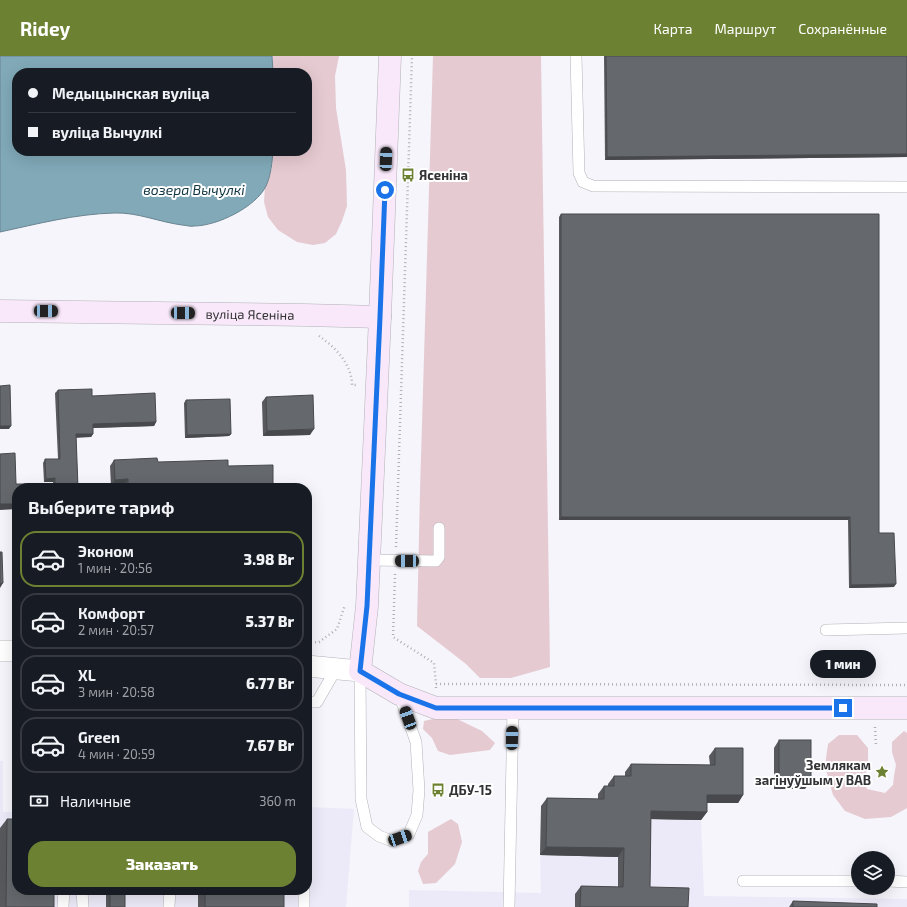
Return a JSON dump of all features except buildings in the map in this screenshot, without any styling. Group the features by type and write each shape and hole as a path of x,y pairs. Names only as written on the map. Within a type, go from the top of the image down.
{"street":[{"path":"360,671 370,560 390,56"},
{"name":"вуліца Ясеніна","path":"0,311 380,317"},
{"path":"0,650 12,651"},
{"path":"312,667 360,671 399,694 436,708 907,708"}],"lane":[{"path":"576,56 578,173 583,182 593,186 907,187"},
{"path":"370,560 436,561 439,557 439,528"},
{"path":"826,630 907,628"},
{"path":"312,702 317,702 336,669"},
{"path":"360,671 361,799 367,827 379,836 392,840 409,834 417,815 419,790 416,742 399,694"},
{"path":"509,907 513,708"},
{"path":"743,880 851,881"},
{"path":"895,881 907,882"},
{"path":"63,907 64,895"},
{"path":"82,895 83,907"},
{"path":"169,907 170,895"},
{"path":"304,895 304,907"}],"path":[{"path":"412,56 393,637 434,663 436,684"},
{"path":"312,643 319,642 337,629 345,605"}],"shaded area":[{"path":"272,56 339,56 335,76 336,108 346,170 347,206 336,234 325,243 313,245 297,242 278,230 268,217 264,202 265,187 272,168 273,156 312,156 312,68 273,68"},
{"path":"433,56 541,56 550,667 511,678 480,678 466,664 417,626"},
{"path":"442,717 455,718 482,731 495,743 490,750 450,755 438,751 432,738 423,729 424,721"},
{"path":"904,731 907,733 907,808 891,817 865,819 845,811 833,795 825,766 828,744 839,735 857,735 868,748 868,765 864,781 867,789 885,793 893,785 896,765 892,752 892,742"},
{"path":"0,761 3,761 3,812 12,812 12,895 312,895 312,807 354,809 346,907 0,907"},
{"path":"451,819 458,824 462,842 455,864 436,883 423,884 418,871 421,862 428,854 428,832"},
{"path":"646,819 701,820 704,896 907,899 907,907 409,907 409,890 541,893 540,855 618,857"}],"water":[{"name":"возера Вычулкі","path":"0,56 272,56 273,68 12,68 12,156 273,156 268,182 261,194 245,208 214,223 190,226 173,224 131,214 114,213 71,217 0,232"}],"place":[{"name":"Ясеніна","path":"408,175"},
{"name":"Землякам загінуўшым у ВАВ","path":"882,772"},
{"name":"ДБУ-15","path":"438,790"}],"route":[{"path":"385,190 367,606 360,671 399,694 436,708 843,708"}]}
